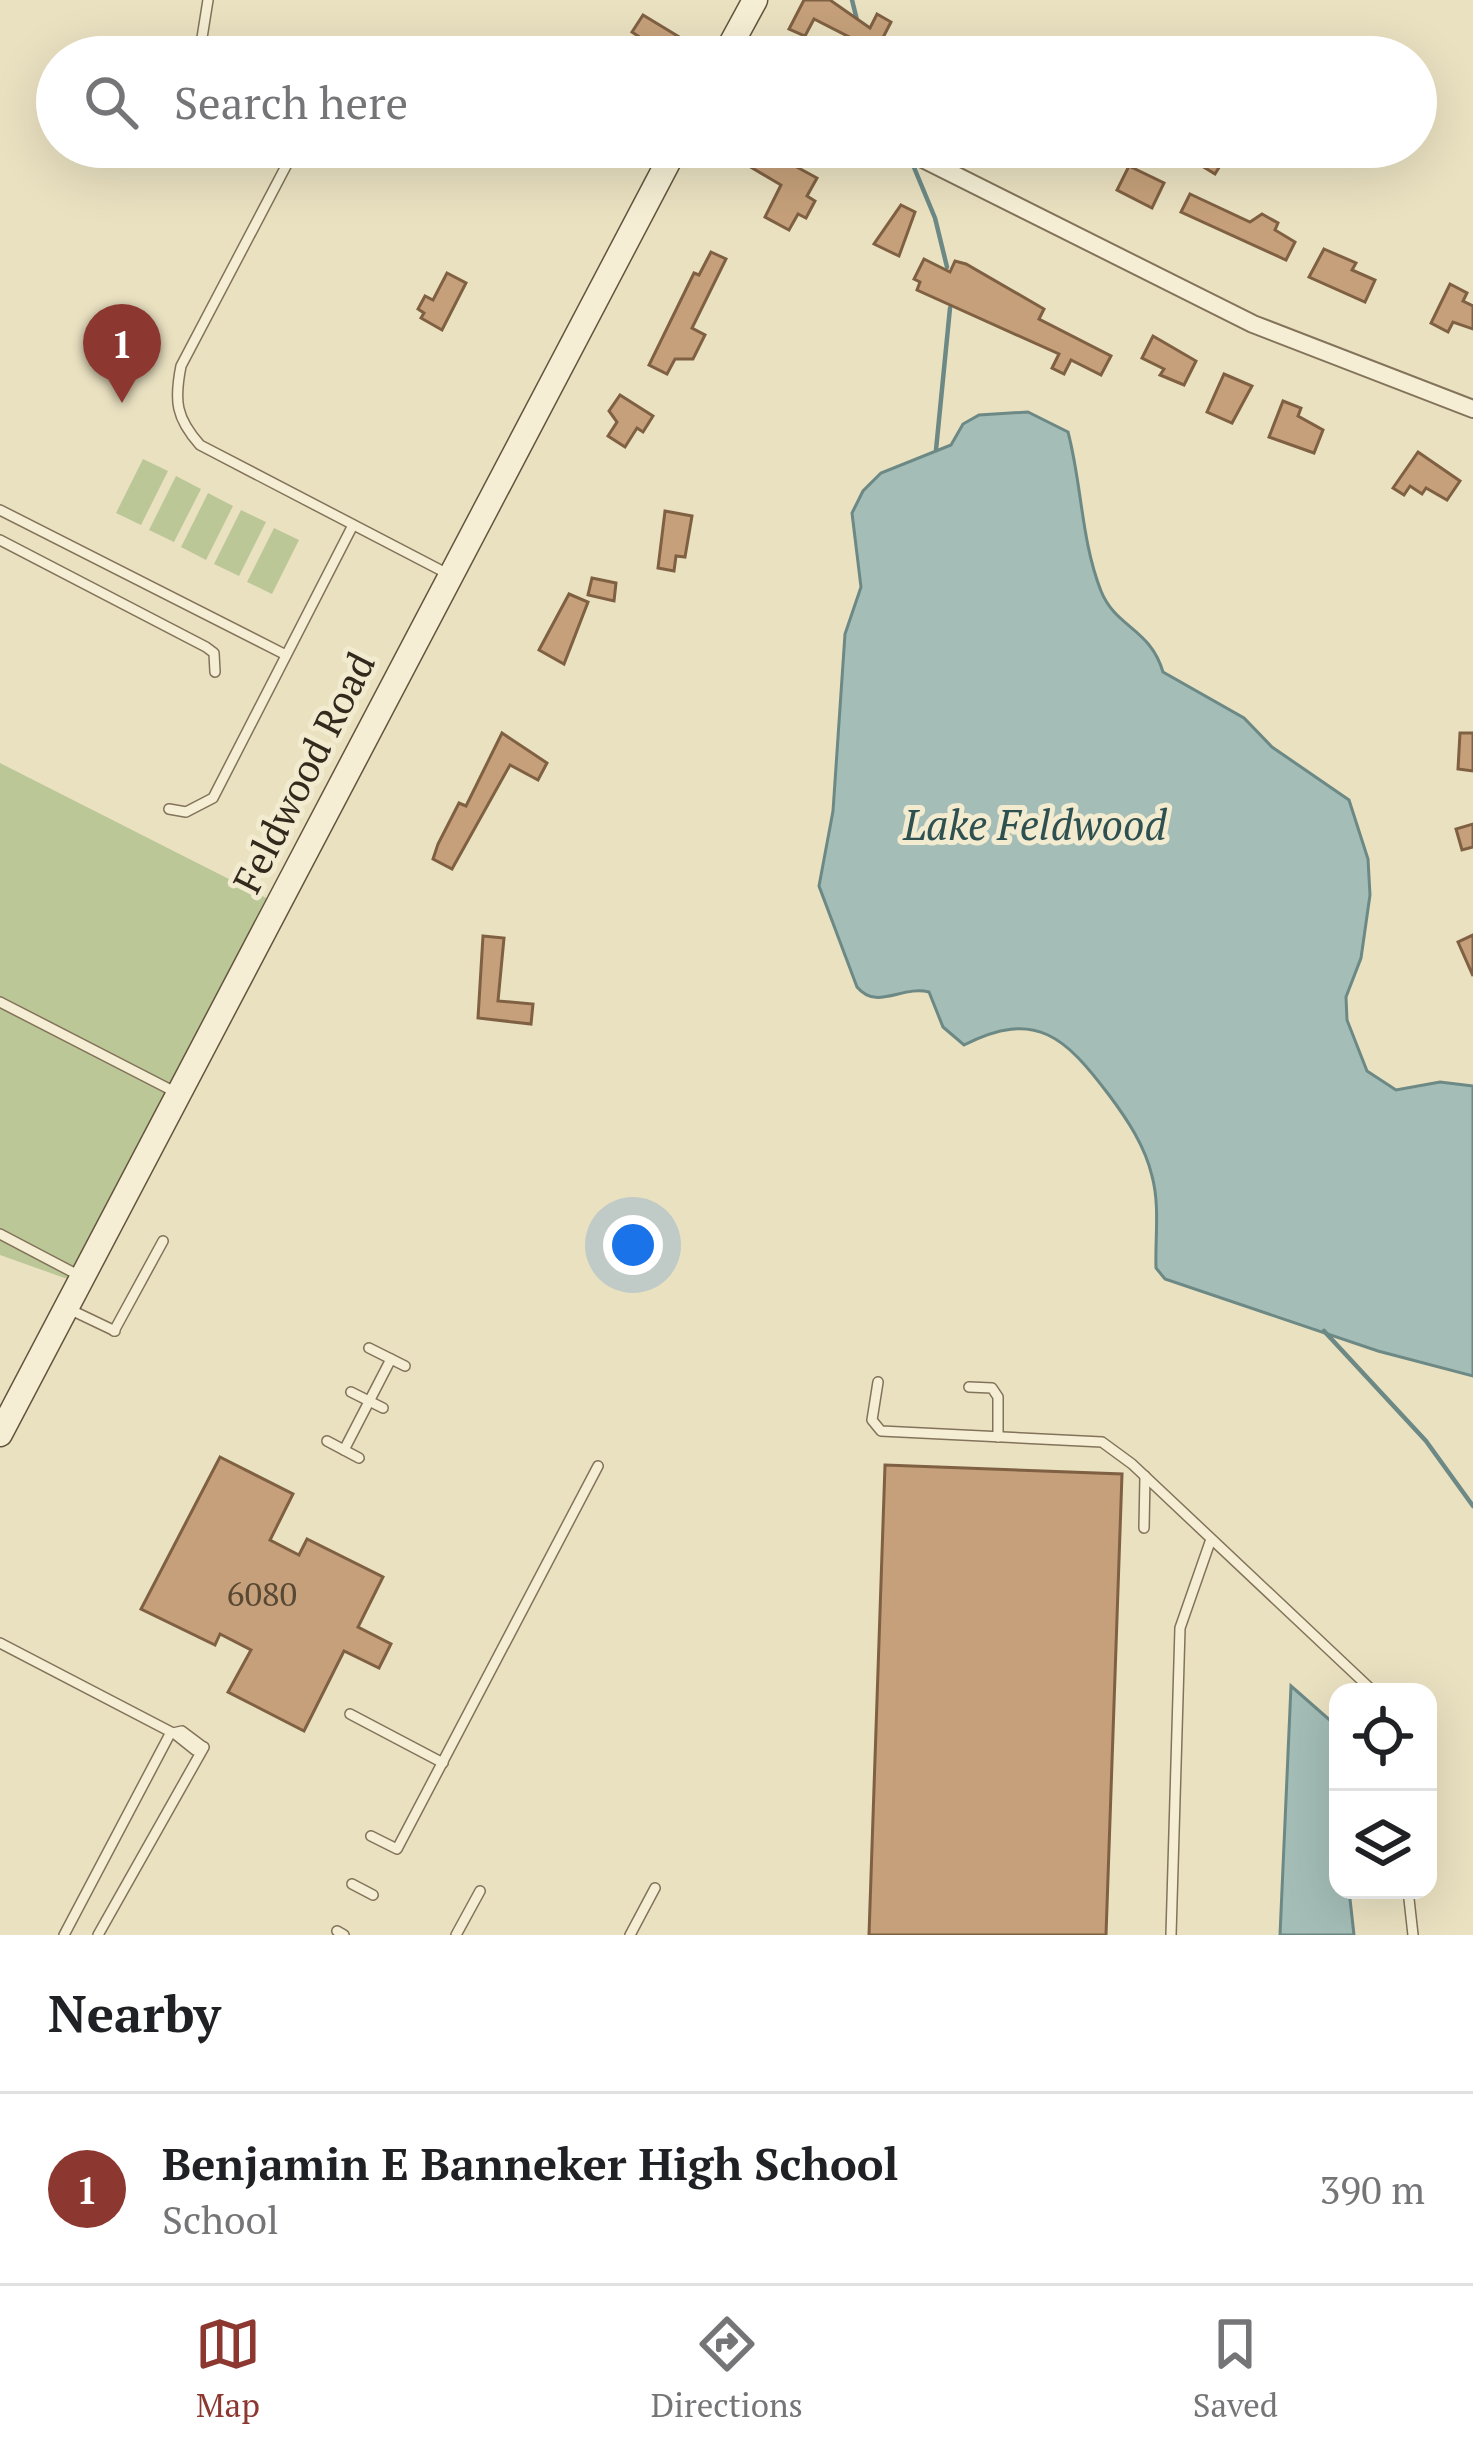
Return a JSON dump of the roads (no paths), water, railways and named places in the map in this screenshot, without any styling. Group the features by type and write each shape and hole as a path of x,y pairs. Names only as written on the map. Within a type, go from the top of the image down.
{"street":[{"path":"735,36 755,0"},
{"name":"Feldwood Road","path":"0,1434 665,168"},
{"path":"941,168 1253,324 1473,409"}],"lane":[{"path":"202,36 208,0"},
{"path":"285,168 182,366 174,400 182,424 200,445 448,574"},
{"path":"0,510 286,655"},
{"path":"169,809 186,812 212,798 353,525"},
{"path":"0,540 206,647 214,653 214,672"},
{"path":"0,1001 177,1093"},
{"path":"0,1234 82,1277"},
{"path":"66,1307 116,1332 163,1241"},
{"path":"369,1348 405,1366"},
{"path":"344,1450 391,1359"},
{"path":"878,1382 872,1420 881,1431 1102,1442 1145,1476 1364,1683"},
{"path":"970,1387 992,1388 998,1396 998,1437"},
{"path":"351,1392 383,1408"},
{"path":"327,1441 359,1458"},
{"path":"371,1836 398,1849 598,1466"},
{"path":"1144,1528 1145,1476"},
{"path":"1171,1935 1180,1628 1210,1542"},
{"path":"0,1643 173,1733 182,1731 202,1747 98,1935"},
{"path":"350,1714 442,1763"},
{"path":"64,1935 173,1733"},
{"path":"102,1863 128,1877"},
{"path":"352,1884 374,1895"},
{"path":"630,1935 655,1888"},
{"path":"456,1935 480,1891"},
{"path":"1409,1899 1413,1935"},
{"path":"104,1922 118,1930"}],"water":[{"name":"Lake Feldwood","path":"1028,412 1068,432 1089,552 1101,591 1115,613 1150,646 1163,672 1244,718 1272,747 1349,800 1368,859 1370,895 1361,958 1346,997 1347,1020 1367,1071 1396,1090 1440,1082 1473,1086 1473,1376 1378,1351 1165,1279 1156,1268 1156,1198 1145,1154 1122,1114 1078,1058 1063,1044 1030,1030 989,1034 964,1045 943,1027 929,992 873,997 857,987 819,886 833,811 845,634 861,587 852,513 863,491 881,473 951,445 963,424 979,415"},
{"path":"1291,1686 1329,1719 1329,1899 1350,1899 1354,1935 1280,1935"}],"waterway":[{"path":"852,0 858,24"},
{"path":"914,168 935,218 947,267"},
{"path":"936,450 950,308"},
{"path":"1324,1331 1426,1441 1473,1506"}],"place":[{"name":"Benjamin E Banneker High School","path":"122,403"}]}
